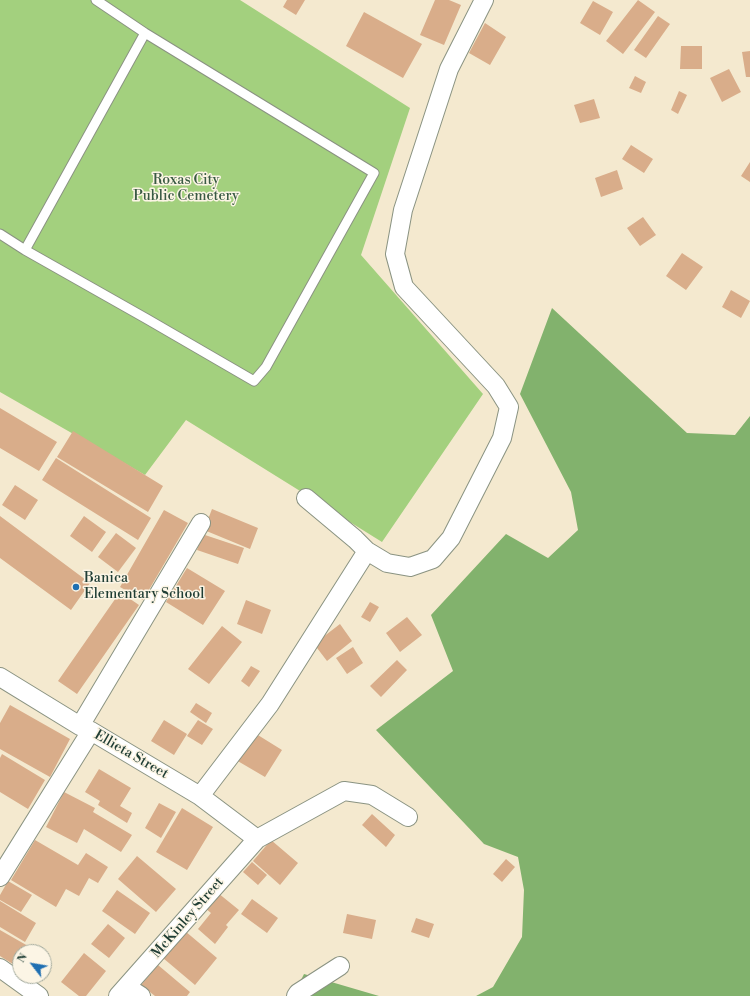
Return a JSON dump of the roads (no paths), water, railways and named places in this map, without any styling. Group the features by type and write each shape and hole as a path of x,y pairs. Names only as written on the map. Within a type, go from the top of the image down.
{"street":[{"path":"306,498 367,551 387,563 410,567 433,559 451,538 502,438 509,407 496,386 404,287 395,254 403,210 448,69 484,0"},
{"path":"0,877 86,729 201,522"},
{"path":"200,796 270,704 367,551"},
{"name":"Ellieta Street","path":"0,677 200,796 257,839"},
{"name":"McKinley Street","path":"129,993 257,839 344,791 372,795 408,817"},
{"path":"296,996 298,993 340,966"},
{"path":"0,968 39,996"}],"lane":[{"path":"0,234 24,250 254,381 266,367 374,173 145,32 96,0"},
{"path":"24,250 145,32"}],"place":[{"name":"Banica Elementary School","path":"76,587"}],"park label":[{"name":"Roxas City Public Cemetery","path":"186,190"}]}
